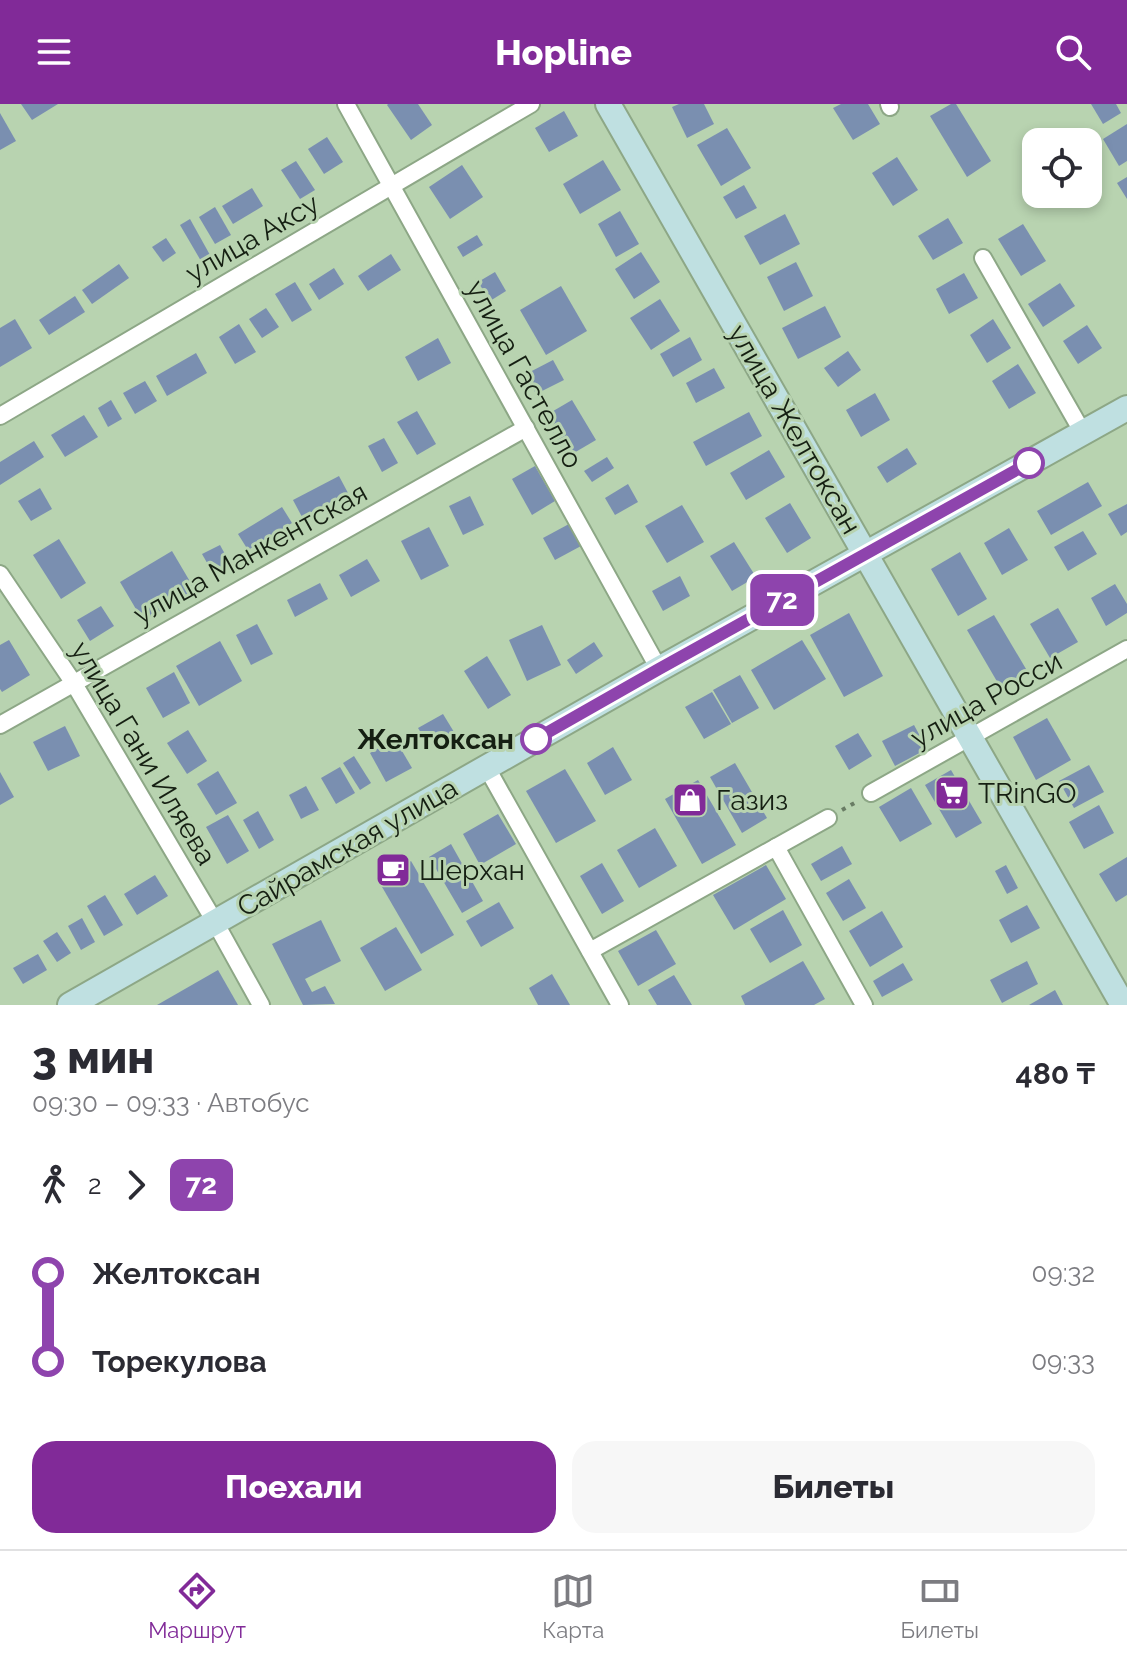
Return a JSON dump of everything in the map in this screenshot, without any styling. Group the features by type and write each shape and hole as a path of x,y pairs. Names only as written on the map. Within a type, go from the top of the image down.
{"main road":[{"name":"улица Желтоксан","path":"608,104 1123,1005"},
{"name":"Сайрамская улица","path":"70,1005 659,669 1127,408"}],"street":[{"name":"улица Гастелло","path":"346,104 659,669"},
{"name":"улица Аксу","path":"0,416 531,104"},
{"path":"983,258 1083,433"},
{"name":"улица Манкентская","path":"0,725 526,428"},
{"name":"улица Гани Иляева","path":"0,574 73,682 261,1005"},
{"name":"улица Росси","path":"871,793 1127,649"},
{"path":"487,768 620,1005"},
{"path":"590,951 828,818"},
{"path":"776,847 864,1005"}],"path":[{"path":"828,818 871,793"}],"building":[{"path":"21,104 58,104 32,120"},
{"path":"388,104 418,104 432,125 411,140"},
{"path":"704,104 714,124 687,138 672,107"},
{"path":"841,104 868,104 880,124 853,140 833,108"},
{"path":"956,104 991,161 967,177 930,116"},
{"path":"1091,104 1116,104 1121,113 1103,124"},
{"path":"564,111 578,136 549,152 535,128"},
{"path":"0,113 16,141 0,150"},
{"path":"1127,124 1127,161 1119,166 1103,139"},
{"path":"727,128 751,168 721,186 697,145"},
{"path":"327,137 343,162 324,174 308,149"},
{"path":"897,157 918,190 893,206 872,173"},
{"path":"603,160 621,190 580,214 563,184"},
{"path":"296,161 315,190 300,199 281,170"},
{"path":"462,165 483,197 450,219 429,187"},
{"path":"1127,177 1127,199 1117,183"},
{"path":"744,185 757,208 736,219 723,197"},
{"path":"252,188 263,206 233,224 222,206"},
{"path":"215,207 231,235 215,244 199,217"},
{"path":"620,211 639,244 616,257 598,224"},
{"path":"785,214 800,244 760,265 744,236"},
{"path":"948,218 963,243 933,260 918,236"},
{"path":"190,219 210,255 201,261 180,225"},
{"path":"1023,224 1046,261 1021,276 998,239"},
{"path":"477,235 483,245 463,257 457,247"},
{"path":"166,238 176,253 163,262 152,247"},
{"path":"641,252 660,282 634,299 615,269"},
{"path":"391,254 401,270 368,291 358,276"},
{"path":"796,262 813,296 784,311 767,277"},
{"path":"119,264 129,278 92,304 82,290"},
{"path":"334,268 344,284 319,300 309,284"},
{"path":"495,272 506,291 490,301 478,282"},
{"path":"964,273 978,298 949,314 936,289"},
{"path":"295,282 312,310 292,322 275,294"},
{"path":"1060,283 1075,306 1043,327 1028,304"},
{"path":"561,286 587,331 546,355 520,310"},
{"path":"75,296 85,312 49,335 39,320"},
{"path":"660,299 680,331 651,350 630,318"},
{"path":"825,306 841,337 798,359 782,328"},
{"path":"266,308 279,327 262,338 249,319"},
{"path":"15,319 32,348 0,367 0,328"},
{"path":"993,319 1011,348 987,363 970,335"},
{"path":"239,324 256,352 235,364 219,337"},
{"path":"1087,325 1102,348 1078,364 1063,341"},
{"path":"690,337 702,360 673,377 660,354"},
{"path":"438,338 451,363 418,381 405,357"},
{"path":"848,351 861,370 838,387 824,368"},
{"path":"196,353 207,373 167,396 156,376"},
{"path":"553,360 564,380 536,394 526,374"},
{"path":"1018,364 1036,393 1009,409 992,381"},
{"path":"714,368 725,388 696,403 686,383"},
{"path":"145,381 157,401 135,414 123,393"},
{"path":"875,393 890,420 861,437 846,410"},
{"path":"111,400 122,419 108,427 98,408"},
{"path":"572,400 596,440 567,457 543,417"},
{"path":"417,411 436,444 417,455 397,422"},
{"path":"749,412 762,436 706,466 693,442"},
{"path":"84,415 98,437 65,457 51,435"},
{"path":"384,438 398,463 382,472 368,446"},
{"path":"34,441 44,457 0,485 0,462"},
{"path":"907,448 917,464 887,483 877,467"},
{"path":"769,450 785,477 746,500 730,473"},
{"path":"607,457 614,468 592,482 584,471"},
{"path":"535,466 555,501 532,515 512,479"},
{"path":"339,476 348,493 302,517 293,500"},
{"path":"1088,482 1102,506 1051,535 1037,511"},
{"path":"628,484 638,502 615,515 605,498"},
{"path":"40,488 52,509 31,521 18,501"},
{"path":"470,496 484,525 463,535 449,506"},
{"path":"790,503 811,538 787,553 765,518"},
{"path":"1127,504 1127,532 1121,536 1108,514"},
{"path":"682,505 704,542 667,563 645,526"},
{"path":"282,507 292,523 248,550 238,534"},
{"path":"569,524 581,546 555,560 543,538"},
{"path":"429,527 449,566 421,580 401,541"},
{"path":"1009,528 1028,560 1002,575 984,543"},
{"path":"1083,531 1097,554 1068,571 1054,547"},
{"path":"59,539 86,583 61,599 33,555"},
{"path":"734,542 756,577 732,591 710,556"},
{"path":"220,545 231,565 214,575 202,554"},
{"path":"172,551 195,590 143,621 120,582"},
{"path":"960,552 987,599 958,616 931,569"},
{"path":"367,559 380,581 351,597 339,575"},
{"path":"680,576 690,596 663,611 652,591"},
{"path":"320,583 328,599 295,617 287,600"},
{"path":"1115,584 1127,604 1127,613 1106,626 1091,598"},
{"path":"101,606 114,626 90,641 77,620"},
{"path":"1058,608 1078,642 1050,658 1030,624"},
{"path":"849,613 883,676 844,697 810,635"},
{"path":"994,615 1029,674 1002,690 967,630"},
{"path":"257,624 273,654 251,665 236,635"},
{"path":"542,625 561,665 527,681 509,640"},
{"path":"9,640 30,675 2,692 0,645"},
{"path":"802,640 826,679 774,710 751,670"},
{"path":"220,641 242,681 199,706 176,666"},
{"path":"594,642 603,656 576,674 567,660"},
{"path":"487,656 511,695 488,709 464,671"},
{"path":"174,672 190,703 163,718 146,688"},
{"path":"740,675 759,708 732,723 713,690"},
{"path":"712,692 731,724 704,739 685,707"},
{"path":"443,714 454,732 429,746 418,728"},
{"path":"1047,718 1071,760 1036,780 1013,737"},
{"path":"914,725 927,749 895,766 882,741"},
{"path":"65,726 80,756 48,771 33,742"},
{"path":"188,730 207,761 187,774 167,743"},
{"path":"858,733 872,756 849,770 835,746"},
{"path":"395,739 412,768 386,782 370,753"},
{"path":"613,747 632,780 605,795 587,763"},
{"path":"354,756 371,783 360,790 343,763"},
{"path":"735,763 767,818 742,833 710,777"},
{"path":"1089,765 1104,792 1074,808 1059,781"},
{"path":"340,767 355,793 336,804 321,778"},
{"path":"565,769 596,821 556,843 526,791"},
{"path":"951,770 982,823 956,838 925,785"},
{"path":"218,771 237,803 216,815 197,784"},
{"path":"0,772 14,797 0,805"},
{"path":"698,780 736,845 702,864 665,799"},
{"path":"306,786 319,810 301,819 289,795"},
{"path":"911,788 932,824 900,842 879,807"},
{"path":"1099,805 1114,833 1084,849 1069,822"},
{"path":"258,811 274,840 259,849 243,820"},
{"path":"498,814 516,844 480,865 463,834"},
{"path":"228,815 249,851 227,864 206,827"},
{"path":"655,828 677,866 639,888 617,850"},
{"path":"451,844 483,901 462,913 429,857"},
{"path":"842,846 852,864 821,881 811,864"},
{"path":"1127,857 1127,895 1116,902 1099,874"},
{"path":"411,861 454,935 421,954 378,880"},
{"path":"602,863 624,901 602,914 580,876"},
{"path":"766,865 786,899 734,930 713,895"},
{"path":"1006,865 1018,888 1007,894 995,871"},
{"path":"155,875 168,896 137,915 124,894"},
{"path":"849,879 866,908 843,921 826,893"},
{"path":"105,895 123,925 104,936 87,906"},
{"path":"499,902 514,928 481,947 466,921"},
{"path":"1027,905 1040,928 1011,943 999,920"},
{"path":"783,910 802,945 770,963 750,929"},
{"path":"882,911 903,947 870,967 849,931"},
{"path":"82,918 95,942 81,950 68,926"},
{"path":"321,920 341,961 305,979 312,992 325,986 335,1004 303,1005 272,944"},
{"path":"396,927 422,970 385,991 360,948"},
{"path":"656,930 676,964 638,986 618,951"},
{"path":"57,932 71,953 57,962 43,941"},
{"path":"38,954 47,970 23,984 13,968"},
{"path":"803,961 825,999 814,1005 745,1005 741,996"},
{"path":"1027,961 1038,984 1002,1003 990,980"},
{"path":"903,963 913,980 882,997 873,981"},
{"path":"218,970 238,1005 157,1005"},
{"path":"552,974 570,1005 538,1005 529,988"},
{"path":"674,975 692,1005 657,1005 648,990"},
{"path":"1055,990 1063,1005 1029,1005"}],"bus line":[{"name":"72","path":"536,739 1029,463"}],"place":[{"name":"Желтоксан","path":"536,739"},
{"name":"TRinGO","path":"952,793"},
{"name":"Газиз","path":"690,800"},
{"name":"Шерхан","path":"393,870"}]}
